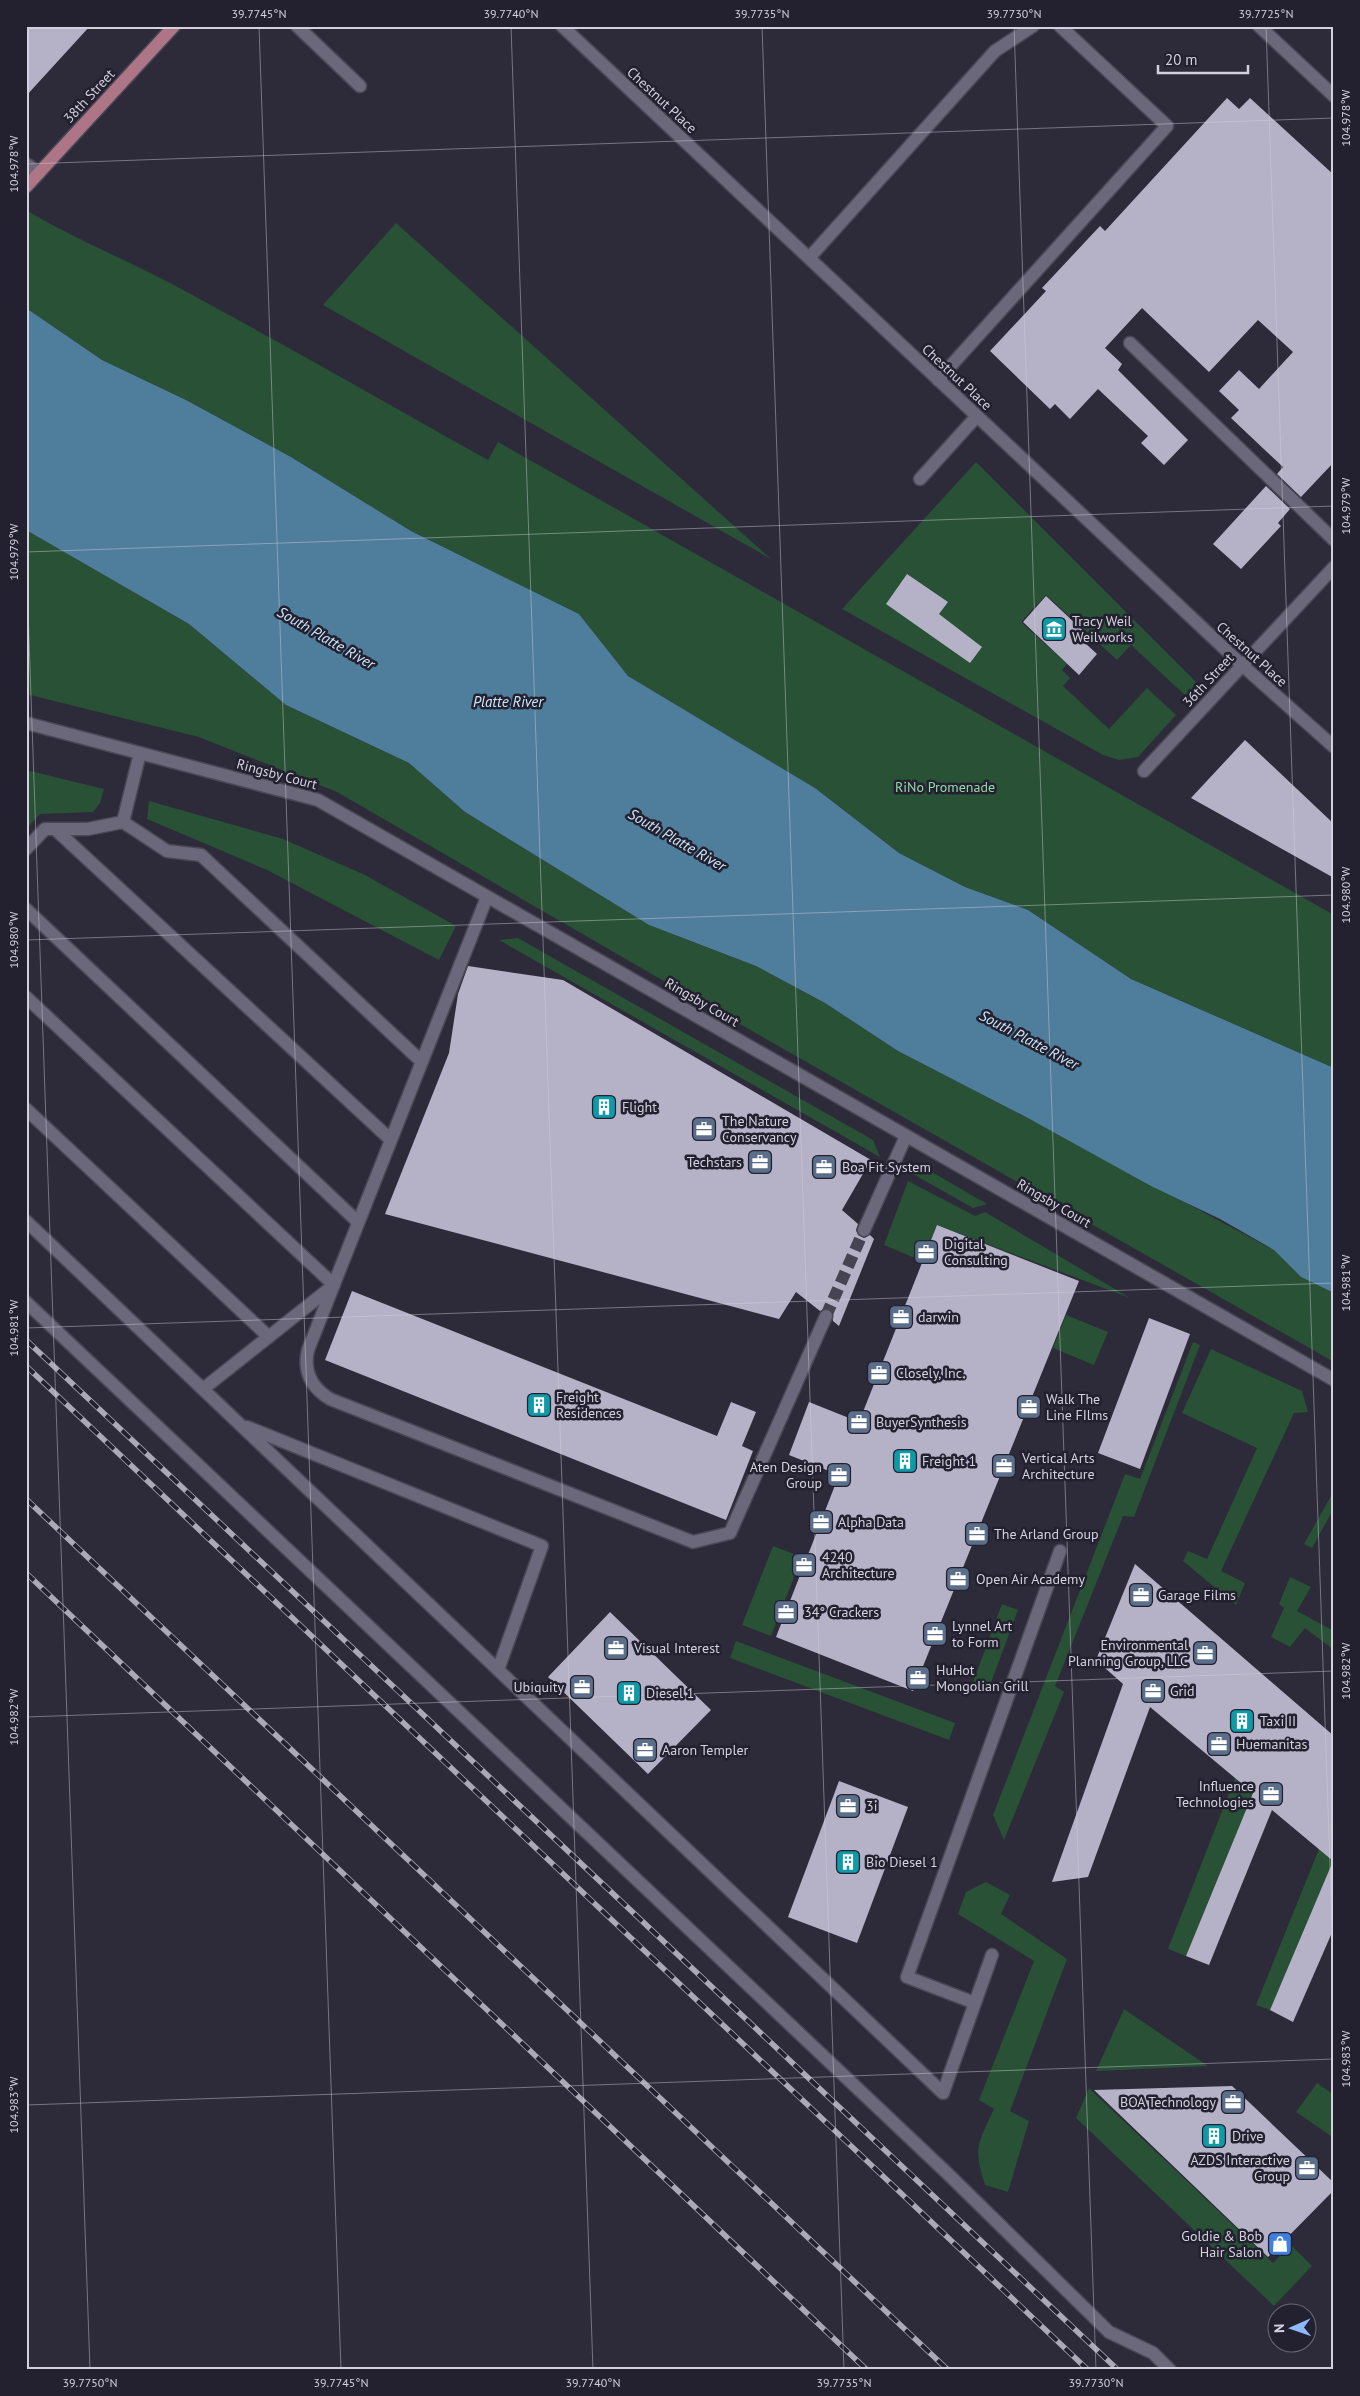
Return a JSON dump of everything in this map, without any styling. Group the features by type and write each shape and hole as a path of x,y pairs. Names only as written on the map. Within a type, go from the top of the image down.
{"main road":[{"name":"38th Street","path":"26,187 174,26"}],"street":[{"path":"297,26 360,86"},
{"path":"809,258 995,51 1033,26"},
{"path":"938,380 1167,126 1060,26"},
{"path":"1258,26 1334,96"},
{"name":"Chestnut Place","path":"563,27 1242,665 1334,747"},
{"path":"26,164 39,173"},
{"path":"1130,343 1334,540"},
{"path":"920,479 977,416"},
{"name":"36th Street","path":"1144,771 1334,567"},
{"name":"Ringsby Court","path":"26,723 318,800 1334,1380"},
{"path":"123,822 140,753"},
{"path":"26,849 45,829 88,829 123,822 167,851 201,855 422,1062"},
{"path":"56,829 391,1140"},
{"path":"487,897 306,1358 311,1382 320,1393 330,1399 693,1542 730,1533 826,1316"},
{"path":"26,909 358,1222"},
{"path":"26,997 334,1285"},
{"path":"26,1109 269,1337"},
{"path":"864,1230 906,1136"},
{"path":"26,1221 943,2093 992,1955"},
{"path":"203,1390 334,1285"},
{"path":"26,1302 948,2174 1109,2332 1153,2353 1170,2370"},
{"path":"239,1424 542,1546 498,1670"},
{"path":"975,2003 907,1977 1060,1550"}],"green space":[{"name":"RiNo Promenade","path":"26,210 62,230 172,284 488,460 498,442 1334,915 1334,1068 1131,979 1028,910 965,887 899,853 815,788 628,676 579,614 411,531 291,457 186,400 102,360 26,308"},
{"path":"396,223 771,559 323,305"},
{"path":"976,462 1198,684 1186,696 1131,645 1117,660 1046,595 1021,622 1067,664 1062,670 1070,678 1063,686 1109,729 1147,688 1176,715 1138,757 1119,760 1103,755 842,609"},
{"path":"26,530 189,624 286,705 409,763 465,812 649,925 756,966 825,1003 898,1051 1026,1117 1274,1250 1301,1277 1334,1293 1334,1362 650,973 337,792 199,737 26,694"},
{"path":"26,770 104,789 100,803 93,812 40,814 26,829"},
{"path":"149,801 283,839 365,875 456,926 439,960 267,870 147,819"},
{"path":"518,938 873,1140 880,1157 499,940"},
{"path":"932,1172 987,1204 973,1208 913,1174"},
{"path":"908,1181 975,1216 985,1212 1130,1298 937,1225 922,1261 884,1245"},
{"path":"1066,1315 1108,1332 1094,1365 1053,1348"},
{"path":"1193,1342 1200,1345 1134,1517 1123,1516 1055,1686 1064,1692 1004,1840 993,1815 1125,1474 1140,1479"},
{"path":"1211,1349 1302,1391 1308,1412 1294,1413 1221,1571 1245,1583 1236,1605 1183,1561 1188,1551 1207,1559 1257,1448 1182,1413"},
{"path":"1331,1496 1334,1498 1334,1508 1312,1548 1304,1544"},
{"path":"773,1546 802,1557 771,1636 742,1625"},
{"path":"1290,1577 1311,1587 1297,1611 1334,1631 1334,1650 1305,1628 1290,1647 1271,1637 1284,1608 1279,1604"},
{"path":"1002,1604 1018,1610 989,1688 973,1682"},
{"path":"736,1641 955,1723 949,1740 730,1658"},
{"path":"1235,1778 1253,1793 1186,1956 1168,1949"},
{"path":"1319,1849 1333,1861 1270,2010 1256,2005"},
{"path":"986,1882 1010,1895 1001,1914 1067,1959 1010,2111 1029,2121 1008,2192 985,2185 981,2173 978,2154 979,2146 994,2109 979,2100 1034,1961 958,1914 966,1892"},
{"path":"1124,2009 1208,2066 1096,2071"},
{"path":"1317,2083 1334,2095 1334,2138 1296,2112"},
{"path":"1089,2088 1273,2263 1291,2245 1312,2266 1276,2304 1272,2304 1076,2118"}],"water":[{"name":"Platte River","path":"26,308 102,360 186,400 291,457 411,531 579,614 628,676 815,788 899,853 965,887 1028,910 1131,979 1334,1068 1334,1293 1301,1277 1274,1250 1220,1219 1151,1186 1026,1117 898,1051 825,1003 756,966 649,925 465,812 409,763 286,705 189,624 26,530"}],"building":[{"path":"26,26 90,26 26,96"},
{"path":"1227,98 1239,109 1250,98 1334,175 1334,462 1301,497 1277,474 1283,467 1231,418 1239,410 1219,391 1239,370 1259,389 1293,352 1258,320 1209,372 1142,308 1105,348 1122,364 1118,370 1188,440 1164,465 1141,443 1148,436 1098,389 1070,419 1055,404 1050,409 990,351 1046,291 1042,288 1100,226 1105,231"},
{"path":"1266,486 1290,509 1278,523 1281,526 1241,569 1213,544"},
{"path":"907,574 948,602 939,614 982,647 970,663 886,604"},
{"path":"1046,596 1091,638 1085,643 1097,654 1079,675 1023,622"},
{"path":"1245,740 1334,824 1334,878 1191,798"},
{"name":"Flight","path":"468,966 563,980 871,1160 842,1210 858,1224 856,1230 858,1235 864,1238 870,1235 874,1239 839,1326 833,1321 832,1311 826,1308 820,1311 796,1292 779,1319 385,1214 449,1053 458,994"},
{"name":"Freight 1","path":"937,1225 1079,1281 913,1691 776,1637 839,1475 789,1455 809,1402 859,1422"},
{"name":"Freight Residences","path":"352,1291 717,1436 731,1402 756,1412 742,1446 753,1451 726,1520 325,1360"},
{"path":"1149,1318 1190,1334 1140,1469 1098,1453"},
{"name":"Taxi II","path":"1135,1564 1334,1736 1334,1928 1293,2022 1270,2010 1333,1861 1272,1810 1209,1965 1186,1956 1253,1793 1150,1707 1088,1877 1052,1882 1123,1684 1096,1660"},
{"name":"Diesel 1","path":"610,1612 711,1710 648,1774 548,1677"},
{"name":"Bio Diesel 1","path":"839,1781 908,1807 857,1943 788,1917"},
{"name":"Drive","path":"1232,2086 1334,2183 1334,2190 1268,2257 1094,2090"}],"tunnel":[{"path":"826,1316 864,1230"}],"railway":[{"path":"26,1340 1118,2370"},
{"path":"26,1366 1088,2370"},
{"path":"26,1499 948,2370"},
{"path":"26,1573 867,2370"}],"place":[{"name":"Tracy Weil Weilworks","path":"1054,629"},
{"name":"Flight","path":"604,1107"},
{"name":"The Nature Conservancy","path":"704,1129"},
{"name":"Techstars","path":"760,1162"},
{"name":"Boa Fit System","path":"824,1167"},
{"name":"Digital Consulting","path":"926,1252"},
{"name":"darwin","path":"901,1317"},
{"name":"Closely, Inc.","path":"879,1373"},
{"name":"Freight Residences","path":"539,1405"},
{"name":"Walk The Line FIlms","path":"1029,1407"},
{"name":"BuyerSynthesis","path":"859,1422"},
{"name":"Freight 1","path":"905,1461"},
{"name":"Vertical Arts Architecture","path":"1004,1466"},
{"name":"Aten Design Group","path":"839,1475"},
{"name":"Alpha Data","path":"821,1522"},
{"name":"The Arland Group","path":"977,1534"},
{"name":"4240 Architecture","path":"804,1565"},
{"name":"Open Air Academy","path":"958,1579"},
{"name":"Garage Films","path":"1141,1595"},
{"name":"34° Crackers","path":"786,1612"},
{"name":"Lynnel Art to Form","path":"935,1634"},
{"name":"Visual Interest","path":"616,1648"},
{"name":"Environmental Planning Group, LLC","path":"1205,1653"},
{"name":"HuHot Mongolian Grill","path":"918,1678"},
{"name":"Ubiquity","path":"582,1687"},
{"name":"Grid","path":"1153,1691"},
{"name":"Diesel 1","path":"629,1693"},
{"name":"Taxi II","path":"1242,1721"},
{"name":"Huemanitas","path":"1219,1744"},
{"name":"Aaron Templer","path":"645,1750"},
{"name":"Influence Technologies","path":"1271,1794"},
{"name":"3i","path":"848,1806"},
{"name":"Bio Diesel 1","path":"848,1862"},
{"name":"BOA Technology","path":"1233,2102"},
{"name":"Drive","path":"1214,2136"},
{"name":"AZDS Interactive Group","path":"1307,2168"},
{"name":"Goldie & Bob Hair Salon","path":"1280,2244"}],"water label":[{"name":"South Platte River","path":"326,638"},
{"name":"South Platte River","path":"677,840"},
{"name":"South Platte River","path":"1029,1040"}]}
